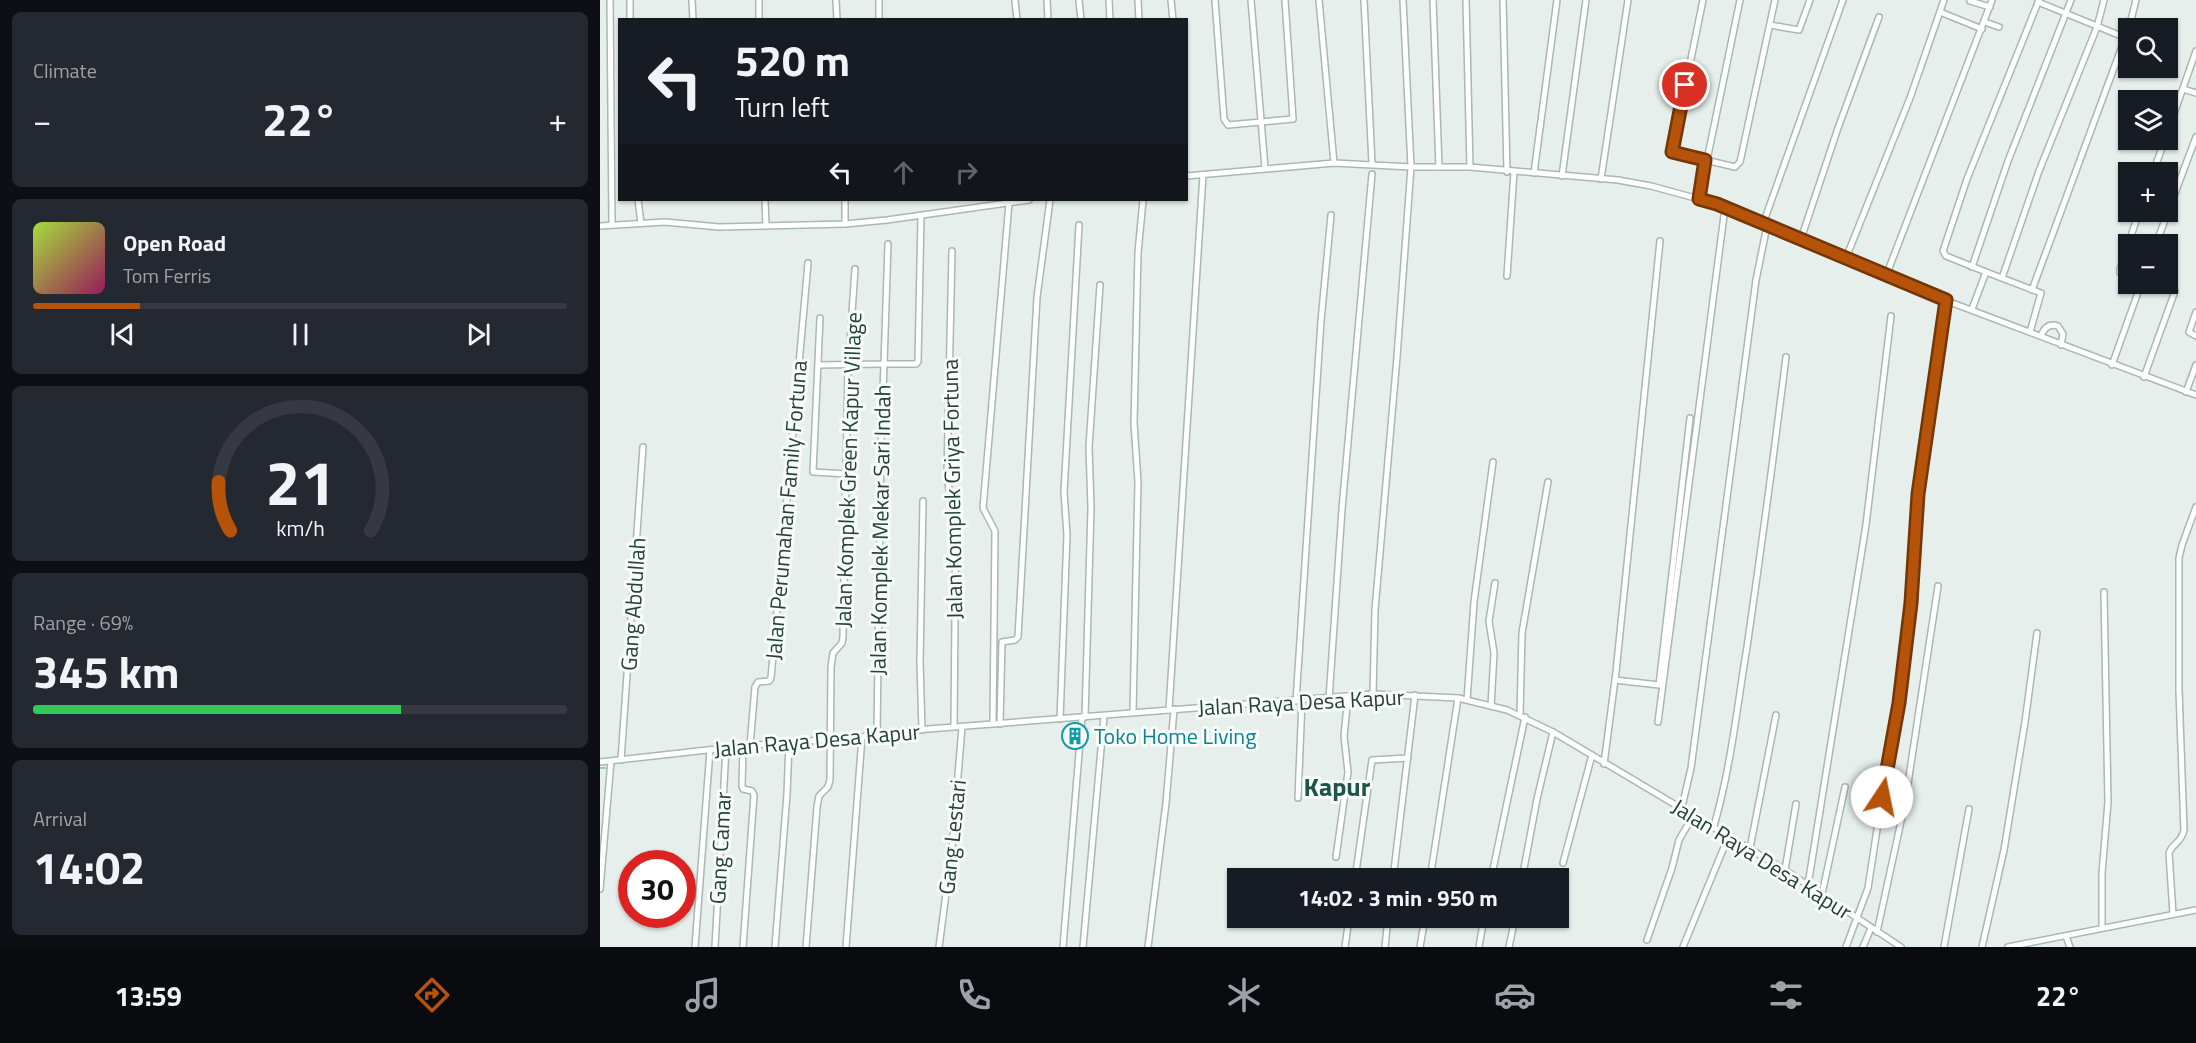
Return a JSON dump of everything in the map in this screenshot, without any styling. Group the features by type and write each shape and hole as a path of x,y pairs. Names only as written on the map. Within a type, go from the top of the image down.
{"street":[{"path":"610,0 612,225"},
{"path":"630,0 630,18"},
{"path":"692,0 693,18"},
{"path":"759,0 759,18"},
{"path":"836,0 837,18"},
{"path":"879,0 879,18"},
{"path":"1015,0 1017,18"},
{"path":"1047,0 1048,18"},
{"path":"1080,0 1081,18"},
{"path":"1109,0 1110,18"},
{"path":"1138,0 1140,18"},
{"path":"1171,0 1173,18"},
{"path":"1215,0 1225,122 1228,125 1294,118 1285,0"},
{"path":"1251,0 1265,168"},
{"path":"1319,0 1334,163"},
{"path":"1364,0 1372,164"},
{"path":"1373,694 1375,610 1411,167 1403,0"},
{"path":"1433,0 1439,167"},
{"path":"1466,0 1470,167"},
{"path":"1503,0 1507,172"},
{"path":"1534,173 1557,0"},
{"path":"1562,176 1586,0"},
{"path":"1601,179 1628,0"},
{"path":"1703,0 1671,149 1673,153 1735,167 1740,162 1775,0"},
{"path":"1699,199 1705,160 1740,0"},
{"path":"1770,25 1799,30 1810,0"},
{"path":"1682,807 1691,768 1765,225 1843,0"},
{"path":"1846,258 1910,98 1944,0"},
{"path":"1972,267 2008,160 2071,0"},
{"path":"2002,278 2039,171 2097,27 2104,0"},
{"path":"2132,18 2136,0"},
{"path":"1886,276 1991,3 1970,1"},
{"path":"2030,332 2042,295 1946,256 1943,251 1967,179 2038,1 2118,35"},
{"path":"1940,12 1982,29"},
{"path":"1801,239 1838,128 1880,17"},
{"path":"1985,22 1999,27"},
{"path":"2178,103 2196,51"},
{"path":"2032,290 2072,177 2118,59"},
{"path":"2183,89 2196,93"},
{"path":"2160,234 2196,137"},
{"path":"1188,176 1334,163 1470,167 1651,186 1725,208 1946,300 2196,395"},
{"path":"1507,276 1514,172"},
{"path":"1329,699 1342,509 1372,174"},
{"path":"1148,947 1164,814 1203,175"},
{"path":"638,201 641,223"},
{"path":"765,201 766,226"},
{"path":"845,201 845,224"},
{"path":"600,226 665,222 719,227 845,224 921,216 1019,201"},
{"path":"1000,724 1002,644 1004,640 1018,638 1037,297 1050,201"},
{"path":"1133,712 1138,482 1134,423 1138,253 1143,201"},
{"path":"993,724 995,531 983,508 1009,202"},
{"path":"1658,722 1725,208"},
{"path":"1298,798 1299,700 1321,332 1331,215"},
{"name":"Jalan Komplek Mekar Sari Indah","path":"877,733 884,364 916,364 918,362 921,216"},
{"path":"1060,719 1067,535 1064,492 1079,225"},
{"path":"1604,764 1615,680 1660,242"},
{"path":"818,365 884,364 888,244"},
{"name":"Jalan Komplek Griya Fortuna","path":"952,251 947,453 949,489 956,504 954,727"},
{"name":"Jalan Perumahan Family Fortuna","path":"747,746 755,687 758,682 769,681 771,678 808,262"},
{"name":"Jalan Komplek Green Kapur Village","path":"806,947 817,807 819,796 828,787 830,780 831,667 833,653 842,643 843,637 849,365 855,269"},
{"path":"1972,309 1986,272"},
{"path":"1063,947 1083,717 1091,508 1089,447 1100,285"},
{"path":"2112,365 2137,294"},
{"path":"2144,377 2174,294"},
{"path":"1846,947 1868,888 1896,722 1911,603 1918,494 1946,300"},
{"path":"2196,312 2189,332 2196,336"},
{"path":"1808,885 1866,525 1892,316"},
{"path":"820,318 813,472 847,474"},
{"path":"2041,336 2046,327 2055,325 2061,328 2063,334 2061,345"},
{"path":"1714,826 1729,767 1738,713 1786,357"},
{"path":"2186,392 2196,365"},
{"path":"1615,680 1659,685 1690,418"},
{"name":"Gang Abdullah","path":"621,760 643,447"},
{"path":"1467,700 1474,602 1493,462"},
{"path":"1493,868 1522,716 1522,633 1548,482"},
{"path":"922,730 920,651 923,501"},
{"path":"2173,914 2169,853 2173,846 2182,839 2184,830 2179,690 2179,558 2196,507"},
{"path":"1491,706 1494,653 1489,621 1495,583"},
{"path":"1863,947 1874,930 1905,803 1938,586"},
{"path":"2102,928 2102,873 2108,802 2104,592"},
{"path":"1982,947 2004,850 2037,633"},
{"name":"Jalan Raya Desa Kapur","path":"600,762 726,748 862,737 877,733 1373,694 1458,698 1522,716 1553,732 1604,764 1729,835 1901,947"},
{"path":"1393,868 1415,695"},
{"path":"1336,857 1348,772 1344,736 1348,696"},
{"path":"1432,868 1458,698"},
{"path":"1750,849 1776,715"},
{"path":"1083,947 1104,716"},
{"name":"Gang Lestari","path":"939,947 952,848 962,727"},
{"path":"1524,868 1553,732"},
{"path":"846,947 862,737"},
{"path":"775,947 789,743"},
{"path":"743,947 754,795 742,786 747,746"},
{"name":"Gang Camar","path":"715,947 726,748"},
{"path":"695,947 710,750"},
{"path":"1563,863 1593,755"},
{"path":"1357,868 1372,760 1408,758"},
{"path":"600,889 611,761"},
{"path":"1822,894 1845,787"},
{"path":"1785,870 1796,804"},
{"path":"1944,947 1969,809"},
{"path":"1647,940 1672,868 1679,840 1694,814"},
{"path":"1683,947 1729,835"},
{"path":"2008,947 2196,910"},
{"path":"1345,947 1348,928"},
{"path":"1385,947 1387,928"},
{"path":"1420,947 1423,928"},
{"path":"1479,947 1482,928"},
{"path":"1509,947 1513,928"},
{"path":"2066,936 2070,947"}],"waterway":[{"path":"600,768 605,768"}],"place":[{"name":"Toko Home Living","path":"1075,736"}],"district":[{"name":"Kapur","path":"1337,786"}],"route":[{"path":"1685,85 1671,149 1673,153 1705,160 1699,199 1717,204 1946,300 1918,494 1911,603 1899,703 1882,797"}]}
